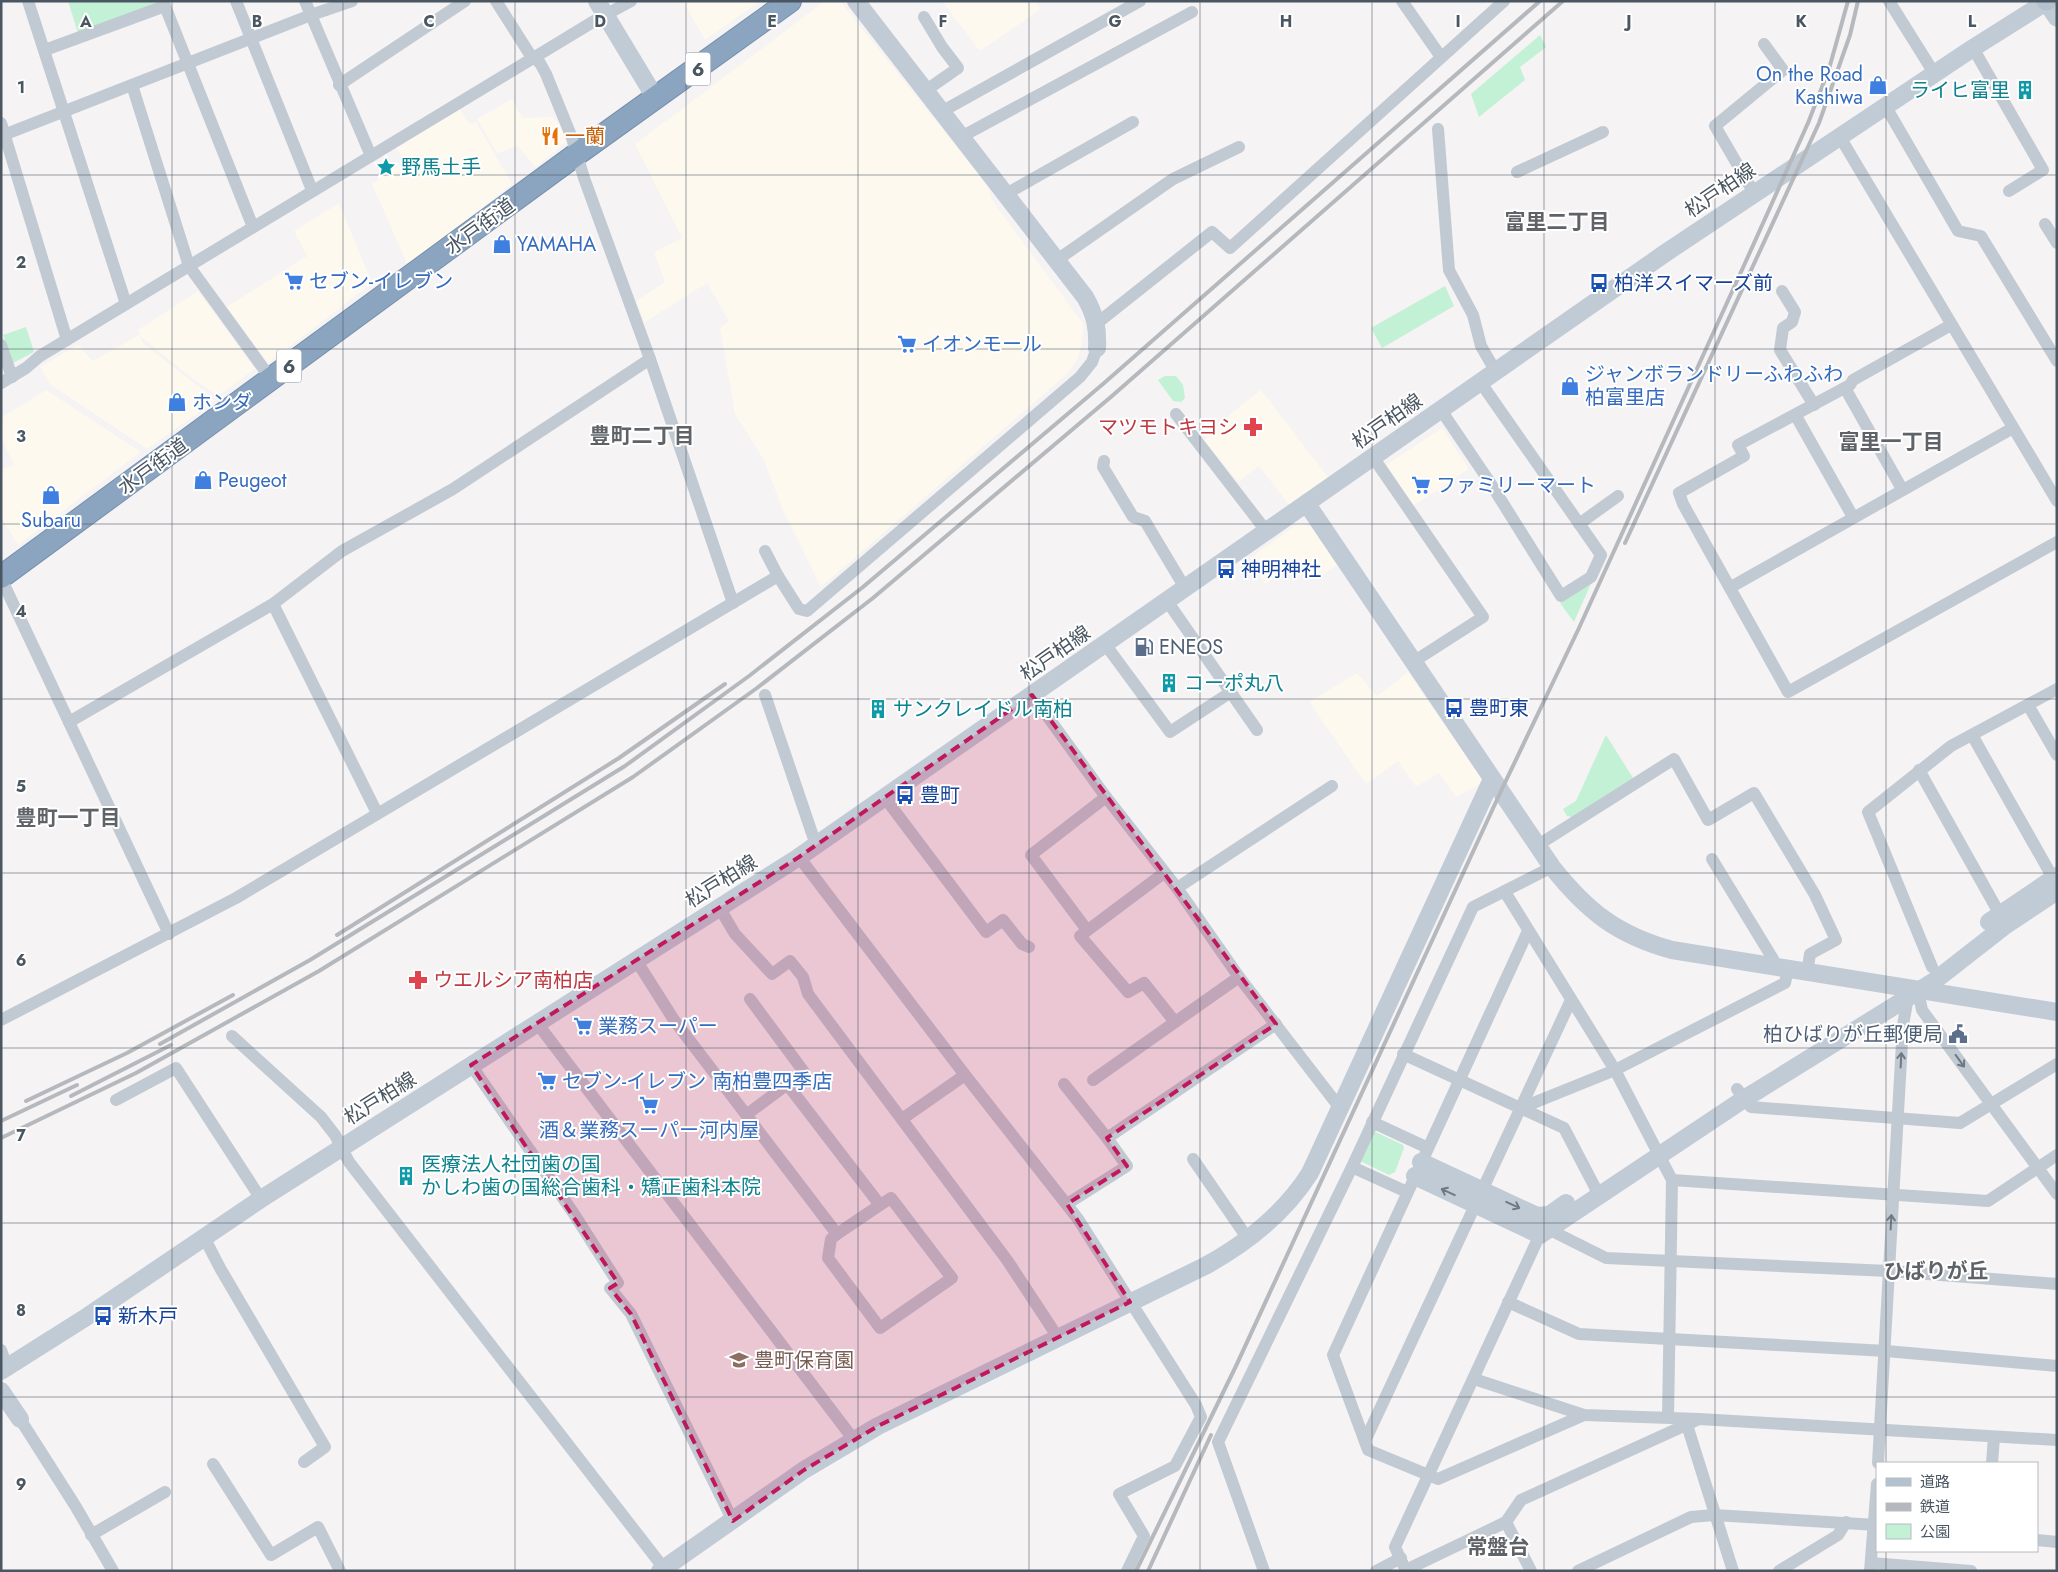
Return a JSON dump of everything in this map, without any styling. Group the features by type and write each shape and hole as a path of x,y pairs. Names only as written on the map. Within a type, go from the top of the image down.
{"highway":[{"name":"水戸街道","path":"1,578 577,154 790,1"}],"street":[{"path":"28,1 126,304"},
{"path":"236,1 312,190"},
{"path":"305,1 372,156"},
{"path":"67,340 3,131 64,111 311,15 352,1"},
{"path":"340,85 465,1"},
{"path":"496,1 529,53 546,74 577,154 650,358 733,603"},
{"path":"1,345 7,380 40,356 596,20 602,9 631,1"},
{"path":"765,550 798,609 807,611 1080,377 1092,362 1097,348 1096,324 1093,312 1085,298 856,1"},
{"path":"941,112 1140,1"},
{"path":"1402,1 1441,57"},
{"path":"1096,324 1212,232 1230,248 1504,1"},
{"path":"1889,1 1934,74"},
{"path":"2046,1 2057,18"},
{"name":"松戸柏線","path":"4,1369 88,1316 261,1199 799,857 1754,193 2046,1"},
{"path":"45,50 164,3 253,227"},
{"path":"602,9 656,99"},
{"path":"961,137 1192,12"},
{"path":"924,17 942,47 958,68 925,91"},
{"path":"1754,193 1715,126 1783,70 1764,44"},
{"path":"1972,48 2043,170 2009,191"},
{"path":"132,85 189,266 270,380"},
{"path":"1886,107 1958,231 1981,236 2057,361"},
{"path":"1006,194 1133,122"},
{"path":"1438,128 1449,270 1473,315 1481,346 1496,372"},
{"path":"1517,172 1603,132"},
{"path":"1840,137 2057,501"},
{"path":"1056,260 1173,179 1239,147"},
{"path":"2045,224 2057,244"},
{"path":"1782,291 1794,312 1792,322 1783,328 1780,350 1814,405"},
{"path":"1951,325 1853,380 1846,388 1738,445 1744,456 1680,493 1683,504 1788,692 2057,542"},
{"path":"69,722 273,604 342,551 453,490 650,358"},
{"path":"1441,410 1489,481 1561,596 1591,576 1601,555 1481,383"},
{"path":"1846,388 1902,489"},
{"path":"1176,414 1267,532"},
{"path":"1796,416 1853,517"},
{"path":"1730,587 2013,428"},
{"path":"1373,457 1483,617 1413,662"},
{"path":"1104,461 1103,467 1132,517 1145,520 1184,588"},
{"path":"1578,524 1618,496"},
{"path":"1307,504 1552,867 1589,908 1628,936 1672,950 1910,992 2057,1012"},
{"path":"1,1020 169,934 286,869 376,813 778,576"},
{"path":"1,578 169,934"},
{"path":"1167,601 1257,730"},
{"path":"273,604 376,813"},
{"path":"1105,644 1170,732 1231,692"},
{"path":"1932,967 1868,812 1951,746 2057,689"},
{"path":"765,695 816,845"},
{"path":"1032,695 1106,797 1177,888 1239,977 1340,1108"},
{"path":"2028,704 2057,755"},
{"path":"1878,1462 1886,1350 1888,1271 1903,1025 1910,992 1932,967 2056,882 1972,735"},
{"path":"1538,845 1674,759 1708,820 1754,793 1815,895 1836,940 1810,954 1806,973"},
{"path":"1919,770 2003,919"},
{"path":"232,1036 321,1117 350,1162 663,1570 804,1470 878,1426 1205,1266 1248,1239 1272,1220 1300,1188 1310,1173 1492,779"},
{"path":"1177,888 1332,786"},
{"path":"1087,930 1032,855 1106,797"},
{"path":"885,798 986,932 1003,920 1022,944 1029,947"},
{"path":"799,857 1066,1204 1196,1405 1201,1417 1175,1466 1120,1494 1144,1536 1127,1571"},
{"path":"1521,1108 1615,1070 1785,983 1780,968 1773,960 1712,859"},
{"path":"1264,1571 1218,1442 1352,1167 1473,906 1505,892 1552,867"},
{"path":"1164,873 1080,936 1128,992 1144,983 1175,1022"},
{"path":"1505,892 1615,1070 1672,1180 1668,1417"},
{"path":"719,907 735,934 772,974 790,961 803,977 808,994 1007,1260 1059,1339"},
{"path":"1699,1419 1521,1500 1506,1522 1406,1570 1396,1547 1508,1302 1545,1226 1741,1094 1910,992 2003,919"},
{"path":"1528,931 1333,1355 1368,1450 1438,1479 1584,1415"},
{"path":"636,960 674,1020 837,1234"},
{"path":"1093,1080 1239,977"},
{"path":"1910,992 2057,1194"},
{"path":"746,1114 804,1072 750,999"},
{"path":"1365,1441 1571,1000"},
{"path":"537,1023 854,1440"},
{"path":"1107,1138 1276,1024"},
{"path":"1403,1054 1460,1078 1564,1128 1596,1190"},
{"path":"1741,1094 1751,1107 1960,1122 2057,1064"},
{"path":"471,1065 574,1214 618,1283 610,1288 631,1314 733,1521"},
{"path":"116,1100 176,1068 261,1199"},
{"path":"902,1119 965,1075"},
{"path":"787,1084 880,1205"},
{"path":"1064,1084 1107,1138 1126,1166 1066,1204"},
{"path":"1372,1122 1421,1162 1479,1198 1537,1216 1545,1226 1606,1258 1888,1271 2057,1284"},
{"path":"1672,1180 1988,1201 2057,1155"},
{"path":"1193,1159 1248,1239"},
{"path":"1352,1167 1407,1192"},
{"path":"891,1198 952,1278 880,1328 828,1258 831,1239 837,1234 891,1198"},
{"path":"204,1236 220,1268 325,1447 304,1462"},
{"path":"1508,1302 1579,1334 1886,1350 2057,1366"},
{"path":"1,1350 4,1369"},
{"path":"1474,1379 1584,1415 1668,1417 1994,1438 2057,1440"},
{"path":"1,1392 76,1507 113,1571"},
{"path":"1687,1425 1733,1571"},
{"path":"1992,1462 1994,1438"},
{"path":"214,1464 271,1555 318,1528 340,1571"},
{"path":"91,1535 165,1492"},
{"path":"1876,1504 1870,1567 1972,1571"},
{"path":"1578,1571 1691,1517 1714,1515 1875,1525"},
{"path":"1506,1522 1531,1571"},
{"path":"1779,1571 1838,1535 1846,1522"},
{"path":"2038,1540 2057,1542"},
{"path":"1376,1571 1401,1558"}],"highlighted area":[{"path":"1032,695 1276,1024 1107,1138 1127,1166 1067,1204 1130,1302 878,1426 804,1470 733,1521 631,1314 610,1288 618,1283 471,1065 799,857"}],"shaded area":[{"path":"683,1 760,1 705,40"},
{"path":"825,1 840,1 987,185 992,200 1083,324 1082,344 1078,358 1068,373 821,587 783,510 763,458 735,414 720,328 729,321 707,283 645,322 636,301 665,282 654,252 682,238 635,144"},
{"path":"942,1 1035,1 1041,9 980,51"},
{"path":"512,99 522,118 553,117 570,139 535,167 518,146 497,153 477,119"},
{"path":"458,107 470,124 476,122 512,184 408,266 372,184 405,161 395,147"},
{"path":"339,203 372,283 268,363 227,307 307,256 294,231"},
{"path":"198,291 255,369 218,396 185,373 141,337 138,330"},
{"path":"139,335 144,344 216,400 147,449 51,385 40,367 78,345 93,361"},
{"path":"46,390 141,452 18,545 1,517 1,470 14,465 1,437 1,418"},
{"path":"1261,390 1330,480 1291,507 1259,466 1238,482 1204,440 1234,411"},
{"path":"1442,428 1469,469 1413,506 1386,465"},
{"path":"1299,523 1311,527 1337,565 1316,579 1301,561 1265,584 1250,558"},
{"path":"1408,672 1484,782 1456,797 1439,773 1416,787 1398,761 1366,784 1309,702 1357,673 1377,696"}],"green space":[{"path":"68,1 157,1 156,4 78,33"},
{"path":"1540,35 1546,47 1520,67 1525,80 1479,117 1471,94"},
{"path":"1445,286 1454,306 1382,348 1371,328"},
{"path":"26,327 34,352 13,363 3,335"},
{"path":"1165,376 1176,376 1183,385 1185,398 1181,402 1173,401 1158,380"},
{"path":"1593,579 1574,622 1560,603"},
{"path":"1606,735 1633,778 1572,817 1567,816 1563,809 1576,801"},
{"path":"1371,1130 1403,1145 1404,1148 1395,1172 1389,1175 1358,1160"}],"railway":[{"path":"160,1044 310,960 625,766 749,676 863,587 1103,384 1540,1"},
{"path":"1,1138 136,1073 319,971 633,777 757,688 873,598 1112,396 1563,1"},
{"path":"1136,1571 1236,1366 1501,791 1579,628 1746,261 1808,123 1829,69 1848,1"},
{"path":"1625,543 1819,123 1850,35 1858,1"},
{"path":"337,935 619,758 725,684"},
{"path":"26,1101 127,1053 233,995"},
{"path":"71,1096 171,1045"},
{"path":"1,1121 77,1085"},
{"path":"1148,1571 1211,1435"}],"place":[{"name":"On the Road Kashiwa","path":"1878,85"},
{"name":"ライヒ富里","path":"2025,90"},
{"name":"一蘭","path":"550,136"},
{"name":"野馬土手","path":"386,167"},
{"name":"YAMAHA","path":"502,244"},
{"name":"セブン-イレブン","path":"294,281"},
{"name":"柏洋スイマーズ前","path":"1599,283"},
{"name":"イオンモール","path":"907,344"},
{"name":"ジャンボランドリーふわふわ 柏富里店","path":"1570,386"},
{"name":"ホンダ","path":"177,402"},
{"name":"マツモトキヨシ","path":"1253,427"},
{"name":"Peugeot","path":"203,480"},
{"name":"ファミリーマート","path":"1421,485"},
{"name":"Subaru","path":"51,495"},
{"name":"神明神社","path":"1226,569"},
{"name":"ENEOS","path":"1144,647"},
{"name":"コーポ丸八","path":"1169,683"},
{"name":"豊町東","path":"1454,708"},
{"name":"サンクレイドル南柏","path":"878,709"},
{"name":"豊町","path":"905,795"},
{"name":"ウエルシア南柏店","path":"418,980"},
{"name":"業務スーパー","path":"583,1026"},
{"name":"柏ひばりが丘郵便局","path":"1958,1034"},
{"name":"セブン-イレブン 南柏豊四季店","path":"547,1081"},
{"name":"酒＆業務スーパー河内屋","path":"649,1105"},
{"name":"医療法人社団歯の国 かしわ歯の国総合歯科・矯正歯科本院","path":"406,1176"},
{"name":"新木戸","path":"103,1316"},
{"name":"豊町保育園","path":"739,1360"}],"district":[{"name":"富里二丁目","path":"1557,222"},
{"name":"豊町二丁目","path":"642,436"},
{"name":"富里一丁目","path":"1891,442"},
{"name":"豊町一丁目","path":"68,818"},
{"name":"ひばりが丘","path":"1936,1271"},
{"name":"常盤台","path":"1498,1547"}]}
